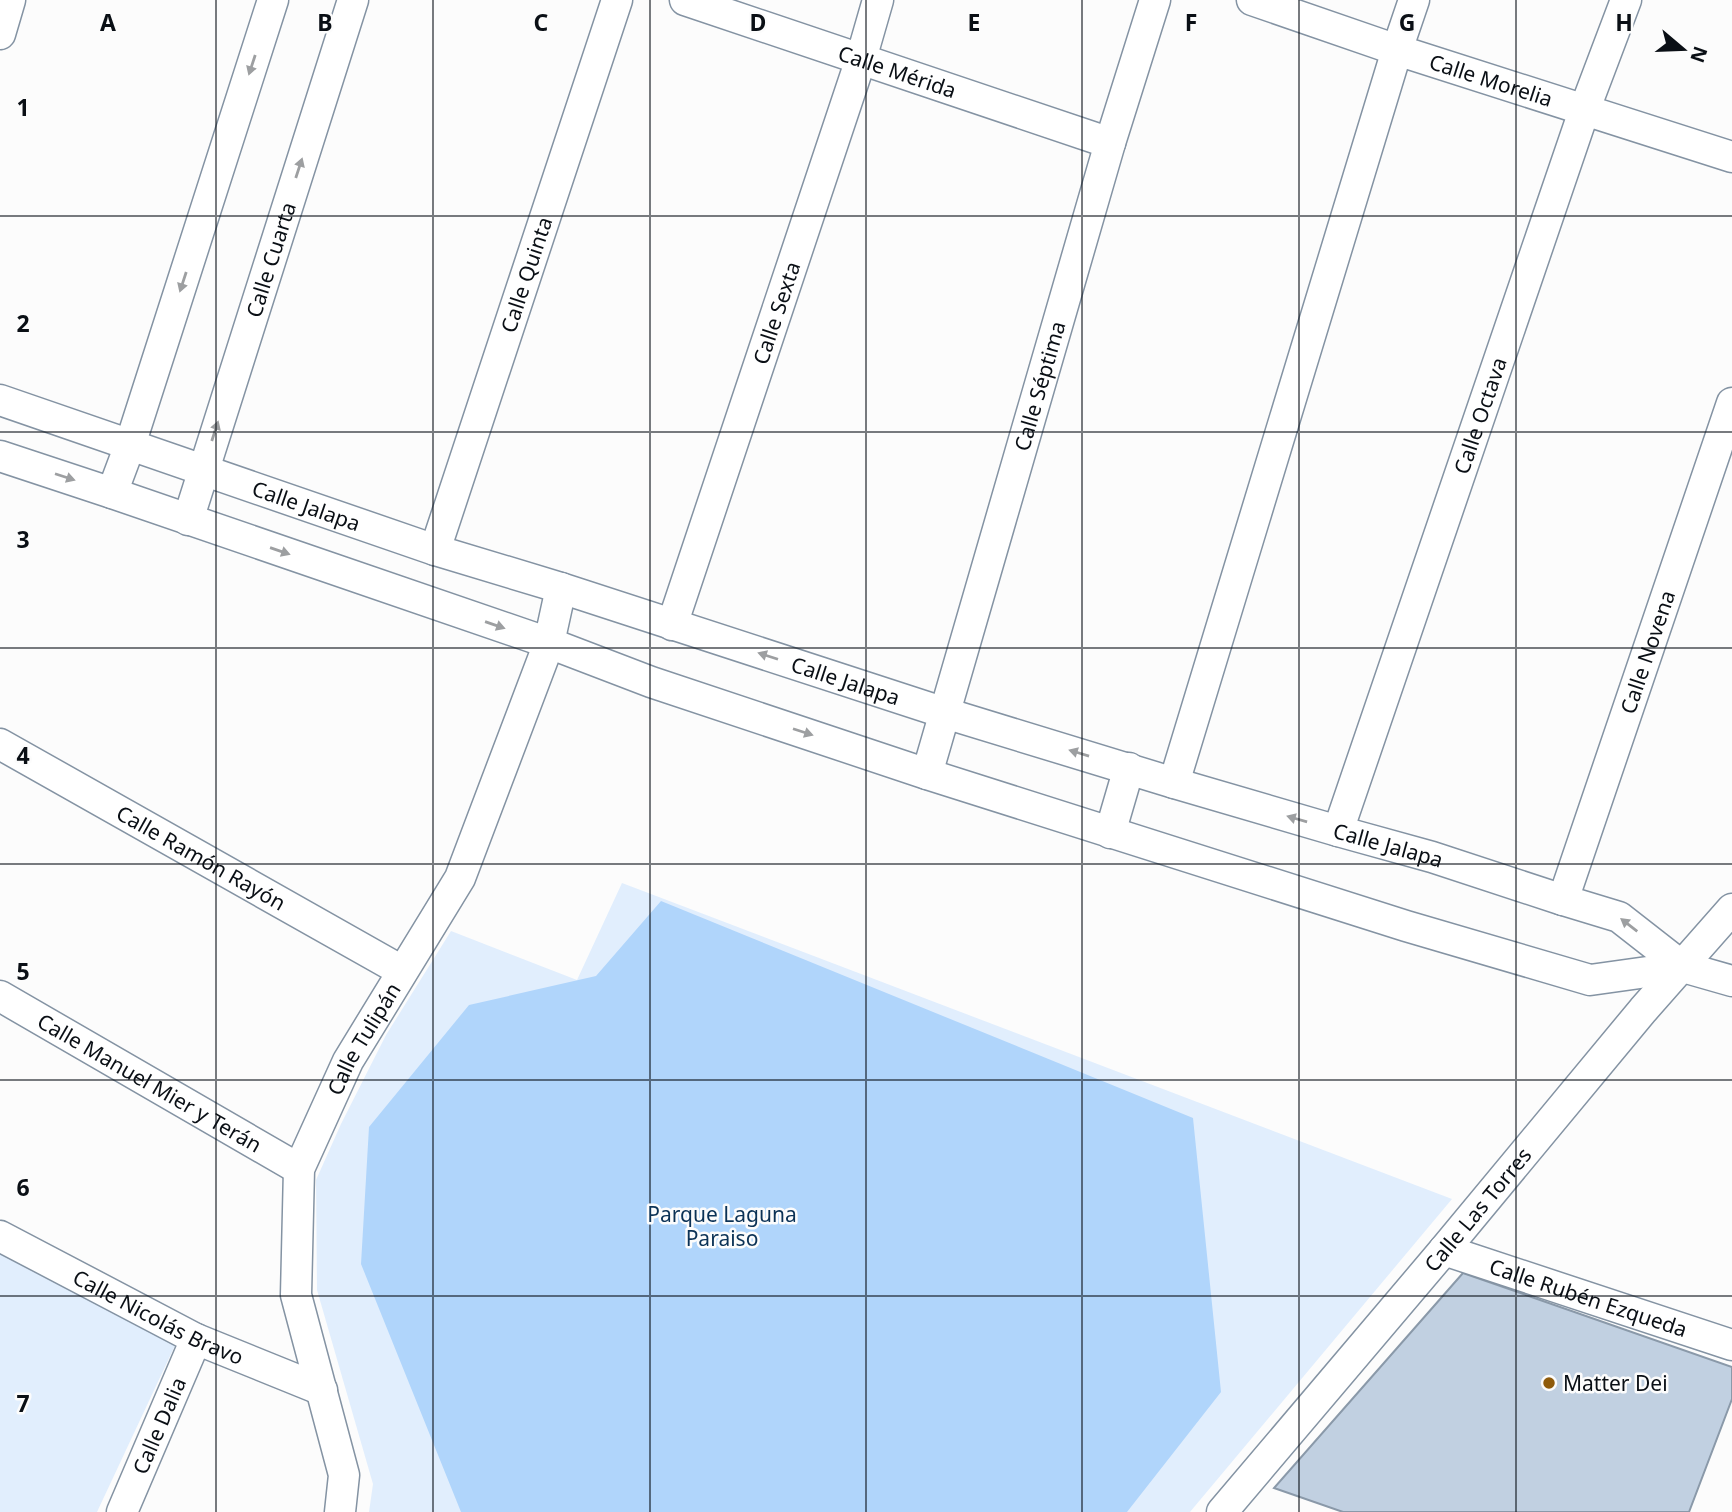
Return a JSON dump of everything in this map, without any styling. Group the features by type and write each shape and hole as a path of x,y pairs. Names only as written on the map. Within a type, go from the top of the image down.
{"street":[{"path":"0,34 10,0"},
{"path":"112,493 130,445 273,0"},
{"name":"Calle Cuarta","path":"188,520 353,0"},
{"name":"Calle Quinta","path":"435,550 617,0"},
{"name":"Calle Mérida","path":"685,0 1110,143"},
{"name":"Calle Sexta","path":"672,625 861,59 878,0"},
{"name":"Calle Séptima","path":"927,774 1154,0"},
{"name":"Calle Morelia","path":"1252,0 1397,50 1732,157"},
{"path":"1174,783 1414,0"},
{"name":"Calle Octava","path":"1338,831 1584,111 1626,0"},
{"name":"Calle Jalapa","path":"0,400 435,550 561,588 945,713 1174,783 1432,856 1619,917 1683,967 1732,981"},
{"name":"Calle Novena","path":"1563,900 1732,403"},
{"name":"Calle Jalapa","path":"0,456 549,643 651,682 927,774 1406,926 1590,981 1683,967"},
{"name":"Calle Tulipán","path":"340,1512 344,1475 296,1295 299,1168 348,1061 460,877 549,643 561,588"},
{"name":"Calle Ramón Rayón","path":"0,744 402,971"},
{"path":"1110,832 1129,768"},
{"name":"Calle Las Torres","path":"1222,1512 1643,1010 1732,909"},
{"name":"Calle Manuel Mier y Terán","path":"0,996 299,1168"},
{"name":"Calle Nicolás Bravo","path":"0,1236 196,1339 322,1390"},
{"name":"Calle Rubén Ezqueda","path":"1444,1250 1732,1345"},
{"name":"Calle Dalia","path":"121,1512 196,1339"}],"green space":[{"name":"Parque Laguna Paraiso","path":"622,883 1452,1199 1190,1512 369,1512 373,1484 317,1290 316,1180 386,1035 451,931 577,980"},
{"path":"0,1249 178,1339 97,1512 0,1512"}],"water":[{"name":"Parque Laguna Paraiso","path":"661,901 1193,1118 1221,1392 1127,1512 461,1512 361,1264 369,1127 469,1005 596,976"}],"building":[{"name":"Matter Dei","path":"1463,1273 1732,1367 1732,1399 1689,1512 1343,1512 1274,1488"}],"place":[{"name":"Matter Dei","path":"1549,1383"}]}
